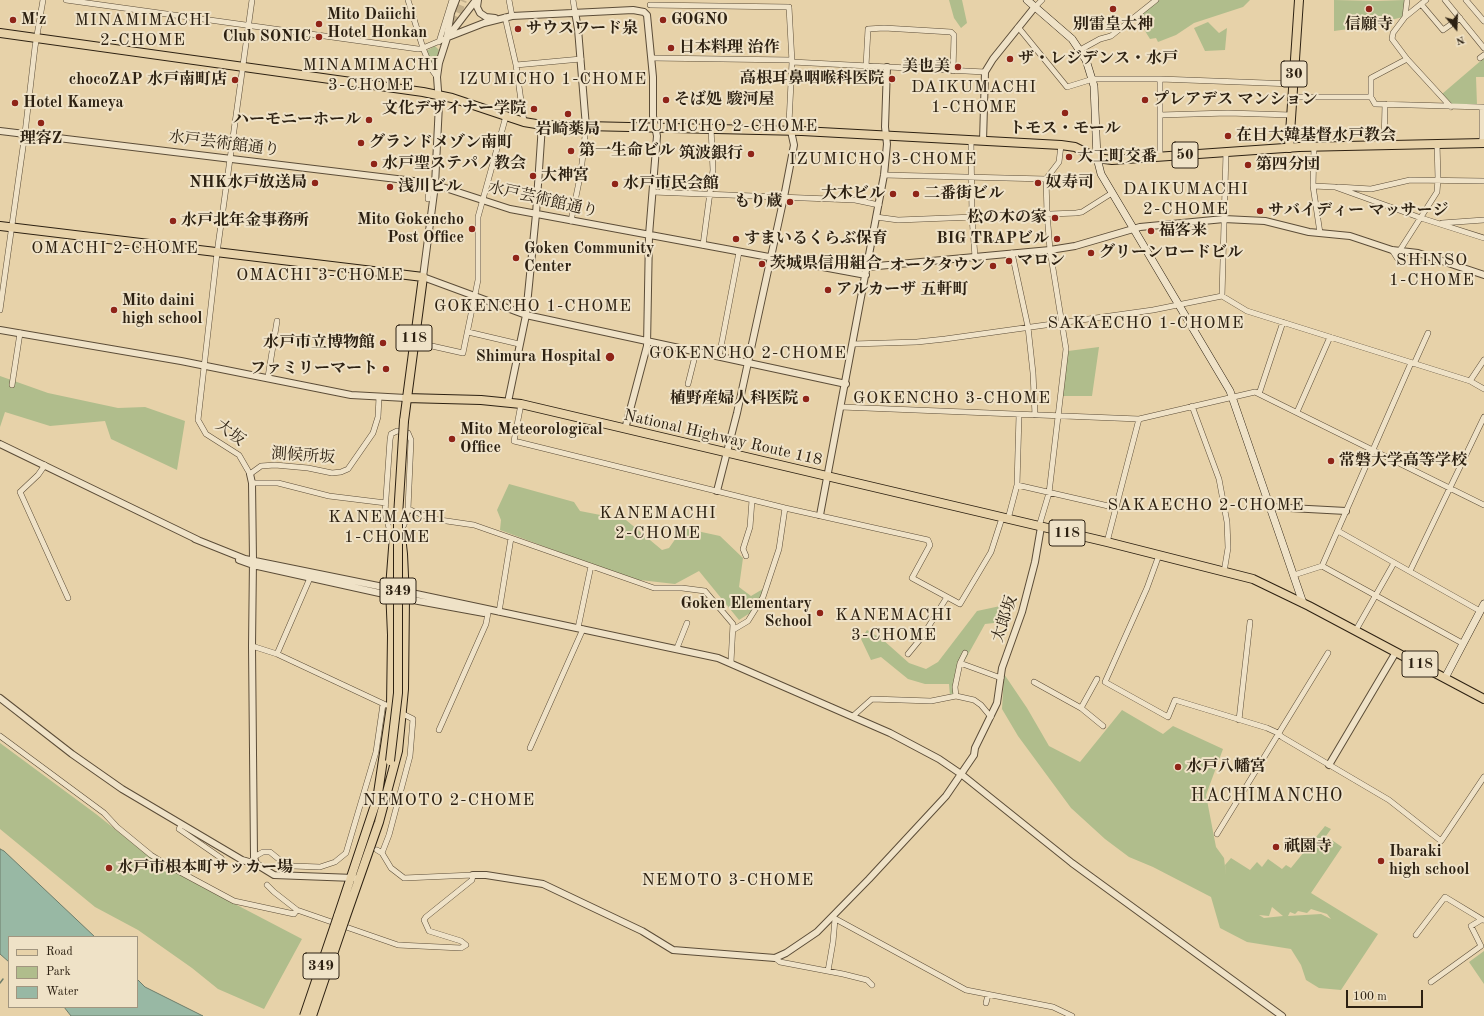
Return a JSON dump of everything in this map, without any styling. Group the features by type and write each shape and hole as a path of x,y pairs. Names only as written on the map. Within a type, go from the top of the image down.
{"main road":[{"path":"1027,0 1034,8 1072,38 1080,50 1093,79 1098,158 1101,174 1233,397 1303,603"},
{"name":"30","path":"1289,148 1299,0"},
{"name":"50","path":"0,33 439,95 524,122 542,125 791,131 1061,145 1075,148 1098,158 1112,160 1289,148 1483,142"},
{"path":"0,226 423,278"},
{"name":"118","path":"406,398 423,278"},
{"name":"National Highway Route 118","path":"406,398 508,402 521,404 728,454 1107,542 1224,572 1269,586 1303,603"},
{"name":"349","path":"381,800 390,761 398,693 398,516 406,398"},
{"name":"349","path":"381,800 392,635 390,592 397,532 401,438"},
{"name":"349","path":"304,1016 356,879 398,751 403,714 405,595 403,554 397,532"},
{"name":"118","path":"1303,603 1484,699"},
{"path":"1445,678 1462,643 1484,604"},
{"name":"349","path":"312,1016 342,918"}],"street":[{"path":"0,310 25,133 36,38 43,0"},
{"path":"66,0 248,26 423,48 466,29 512,16 633,10 644,12 648,18 652,58 653,116 657,136 649,235 647,341 624,429"},
{"name":"大坂","path":"250,474 239,454 206,434 198,420 203,365 217,253 252,0"},
{"path":"408,0 423,48 432,70 437,77"},
{"path":"439,42 452,0"},
{"path":"456,0 451,13 447,38 440,56 437,77 439,95 423,278 526,315 747,364 846,384"},
{"path":"447,38 477,0"},
{"path":"477,0 478,10 483,16 502,18"},
{"path":"509,0 512,16"},
{"path":"571,221 581,172 586,126 581,59 573,0"},
{"path":"983,141 985,72 993,59 1018,27 1042,0"},
{"path":"1080,50 1100,39 1111,36 1149,2 1156,0"},
{"path":"1404,17 1407,0"},
{"path":"1426,0 1404,17 1393,33 1392,39 1407,59 1451,106"},
{"path":"1445,0 1484,48"},
{"path":"1466,0 1484,21"},
{"path":"644,12 650,2 790,7 792,61 789,123 794,145 728,454 717,491"},
{"path":"1421,4 1443,30 1460,18"},
{"path":"502,18 516,65 524,122"},
{"path":"1018,27 1067,87 1093,79 1160,79 1293,84"},
{"path":"866,66 868,29 884,28 951,32 954,35 953,71"},
{"path":"652,58 792,61 887,68 985,72"},
{"path":"516,65 581,59"},
{"path":"1407,59 1371,78 1371,97 1376,104 1483,107 1483,142"},
{"path":"820,515 846,384 884,175 887,68"},
{"path":"1160,79 1160,157"},
{"path":"1292,97 1371,97"},
{"path":"1384,145 1385,104"},
{"path":"1160,115 1228,113 1291,115"},
{"path":"414,342 463,353 476,297 479,263 478,217 506,116"},
{"path":"508,402 526,315 536,214 542,125"},
{"path":"703,245 713,170 711,128"},
{"name":"水戸芸術館通り","path":"0,131 230,158 432,184 510,209 866,275"},
{"path":"971,140 972,217 975,257"},
{"path":"1400,250 1434,198 1438,179 1437,143"},
{"path":"1041,527 1040,523 1049,493 1066,350 1050,250 1046,179 1059,162 1061,145"},
{"path":"1314,147 1313,186 1320,234"},
{"path":"1222,296 1226,152"},
{"path":"884,175 1046,179"},
{"path":"1313,186 1371,189 1410,180 1484,180"},
{"path":"428,199 432,184"},
{"path":"1335,187 1421,218 1441,223 1484,238"},
{"path":"653,192 855,200 879,205"},
{"path":"876,217 898,220 1082,212 1112,193"},
{"path":"867,267 1050,250 1075,246 1134,229 1224,219 1272,222 1320,234 1350,236 1392,250 1418,253 1484,275"},
{"path":"1441,223 1484,220"},
{"path":"1392,250 1397,258"},
{"path":"719,357 739,252"},
{"path":"1012,253 1028,327 1033,373 1035,415"},
{"path":"853,344 917,342 1179,305 1222,296 1247,311 1470,381 1484,389"},
{"path":"268,377 278,321"},
{"path":"1259,394 1283,322"},
{"path":"0,330 203,365 268,377 320,389 379,397 406,398"},
{"path":"468,332 519,344"},
{"path":"12,384 20,333"},
{"path":"1322,566 1412,363 1428,333"},
{"path":"1297,412 1330,338"},
{"path":"688,384 696,352"},
{"path":"1470,381 1484,360"},
{"path":"841,407 1139,419 1255,392 1484,505"},
{"name":"測候所坂","path":"250,474 261,466 275,465 308,468 332,473 348,469 373,433 378,417 379,397"},
{"path":"521,404 514,441 785,508 928,540 930,545 912,578 960,604 991,552 1017,486 1019,415"},
{"path":"1192,406 1219,479 1227,522 1228,548 1224,572"},
{"path":"1410,572 1484,417"},
{"path":"1107,542 1139,419"},
{"path":"397,431 406,432 410,436 408,509 404,526 397,532 386,521 386,503 390,437 397,431"},
{"path":"0,444 195,539 253,563 310,578 390,592"},
{"path":"45,465 38,475 20,492 68,598"},
{"path":"250,474 252,484 253,563 252,646 254,857 256,864"},
{"path":"252,484 278,483 329,496 386,503"},
{"path":"1017,486 1117,508"},
{"path":"746,556 743,549 750,527 752,500"},
{"path":"1271,507 1346,512"},
{"path":"733,630 748,621 763,597 778,549 785,508"},
{"path":"408,509 433,519 474,525 654,588 682,588 705,591 733,624 731,662"},
{"name":"太郎坂","path":"775,958 817,932 834,918 946,796 974,755 975,748 997,703 1002,668 1022,612 1035,562 1041,527"},
{"path":"1338,531 1480,611"},
{"path":"499,612 511,538"},
{"path":"1158,555 1147,588 1105,682 1168,717 1174,700 1278,733 1282,737 1389,800 1441,841 1484,777"},
{"path":"1356,630 1394,562"},
{"path":"253,563 488,613 540,620"},
{"path":"530,748 581,628 591,566"},
{"path":"1294,575 1322,566 1462,643"},
{"path":"277,654 310,578"},
{"path":"405,595 581,628 677,648 731,662 853,716 939,759 961,774 1072,863 1282,1016"},
{"path":"908,654 922,637 947,597"},
{"path":"439,730 486,624 488,613"},
{"path":"1239,720 1250,622"},
{"path":"677,648 686,623"},
{"path":"252,646 277,654 387,705 354,842 346,853 335,862 320,866 293,866 281,861 270,852 263,852 254,857"},
{"path":"1329,765 1396,652"},
{"path":"956,696 955,687 960,663 966,653"},
{"path":"1217,834 1328,653"},
{"path":"960,663 1000,678"},
{"path":"1081,708 1097,679"},
{"path":"1034,682 1081,708 1103,726"},
{"path":"853,716 872,699 931,701 956,696 974,700 981,705 991,717"},
{"path":"0,698 96,771 181,825 242,860 256,864 274,875 356,879"},
{"path":"382,852 389,835 410,756 413,719 403,714"},
{"path":"0,736 104,812 117,827 167,866 234,901 294,914 296,910"},
{"path":"181,825 179,829 221,858 225,864"},
{"path":"377,850 382,852 391,868 404,878 473,875 494,876 543,884 642,931 673,950 775,958 780,962 867,980 872,985"},
{"path":"267,885 296,910 398,945 461,948 466,945 461,941 428,931 424,920 472,880 473,875"},
{"path":"1416,935 1445,897 1483,920"},
{"path":"828,971 833,942 834,918 954,985 976,994 1053,1007 1072,1016"},
{"path":"1431,982 1481,946 1471,926 1483,920"},
{"path":"986,1003 988,995"}],"green space":[{"path":"949,0 962,0 967,23 961,28 954,18"},
{"path":"1159,0 1250,0 1243,7 1194,23 1176,35 1158,42 1156,38 1150,39 1137,18"},
{"name":"信願寺","path":"1334,0 1405,0 1403,17 1363,27 1334,31"},
{"path":"1208,22 1219,33 1227,28 1225,50 1205,51 1194,28"},
{"path":"435,46 439,50 433,68 426,51"},
{"path":"1484,58 1484,77 1476,77 1477,105 1452,106 1442,94"},
{"path":"1099,347 1092,396 1062,396 1068,351"},
{"path":"0,376 48,393 118,408 145,407 185,421 177,470 111,439 105,421 50,426 5,412 0,427"},
{"path":"509,484 574,502 580,511 626,520 662,550 669,548 683,528 720,536 743,558 739,587 751,596 768,586 764,604 739,620 699,571 675,584 631,579 500,530 501,520 497,510"},
{"path":"1005,605 994,623 985,624 955,678 955,696 950,696 949,684 925,684 908,679 881,657 871,660 861,639 867,630 882,639 909,663 926,669 938,662 977,611"},
{"path":"1004,674 1027,708 1049,746 1080,762 1122,710 1163,734 1173,726 1223,749 1206,795 1216,847 1224,858 1226,875 1225,865 1231,858 1250,870 1257,862 1262,867 1268,859 1282,869 1286,865 1291,868 1325,826 1331,829 1326,836 1342,847 1311,893 1378,934 1341,990 1319,988 1306,980 1301,965 1291,949 1247,942 1220,928 1211,897 1153,867 1129,857 1105,839 1071,808 1018,736 1002,709","holes":["1272,907 1283,916 1264,918 1259,915 1269,916","1311,909 1327,914 1331,919 1321,914 1288,916 1290,912 1295,914 1298,911 1307,913"]},
{"name":"水戸市根本町サッカー場","path":"0,743 96,814 150,857 189,880 302,939 264,1009 218,989 192,968 138,930 95,907 0,829"},
{"path":"1484,951 1484,984 1469,962"}],"water":[{"path":"0,849 4,851 94,936 8,936 8,961 0,954"},
{"path":"138,980 145,987 203,1016 71,1016 65,1008 138,1008"}],"waterway":[{"path":"0,983 3,979"}],"tunnel":[{"path":"449,35 463,0"}],"place":[{"name":"別雷皇太神","path":"1113,9"},
{"name":"信願寺","path":"1369,9"},
{"name":"M'z","path":"13,20"},
{"name":"GOGNO","path":"663,20"},
{"name":"Mito Daiichi Hotel Honkan","path":"319,24"},
{"name":"サウスワード泉","path":"518,29"},
{"name":"Club SONIC","path":"319,37"},
{"name":"日本料理 治作","path":"671,48"},
{"name":"ザ・レジデンス・水戸","path":"1010,59"},
{"name":"美也美","path":"958,67"},
{"name":"高根耳鼻咽喉科医院","path":"892,79"},
{"name":"chocoZAP 水戸南町店","path":"235,80"},
{"name":"そば処 駿河屋","path":"666,100"},
{"name":"プレアデス マンション","path":"1145,100"},
{"name":"Hotel Kameya","path":"15,103"},
{"name":"文化デザイナー学院","path":"534,109"},
{"name":"トモス・モール","path":"1065,113"},
{"name":"岩崎薬局","path":"568,114"},
{"name":"ハーモニーホール","path":"369,120"},
{"name":"理容Z","path":"41,123"},
{"name":"在日大韓基督水戸教会","path":"1228,136"},
{"name":"グランドメゾン南町","path":"361,143"},
{"name":"第一生命ビル","path":"571,151"},
{"name":"筑波銀行","path":"751,154"},
{"name":"大工町交番","path":"1069,157"},
{"name":"水戸聖ステパノ教会","path":"374,164"},
{"name":"第四分団","path":"1248,165"},
{"name":"大神宮","path":"533,176"},
{"name":"NHK水戸放送局","path":"315,183"},
{"name":"奴寿司","path":"1038,183"},
{"name":"水戸市民会館","path":"615,184"},
{"name":"浅川ビル","path":"390,187"},
{"name":"大木ビル","path":"893,194"},
{"name":"二番街ビル","path":"916,194"},
{"name":"もり蔵","path":"790,202"},
{"name":"サバイディー マッサージ","path":"1260,211"},
{"name":"松の木の家","path":"1055,218"},
{"name":"水戸北年金事務所","path":"173,221"},
{"name":"Mito Gokencho Post Office","path":"472,229"},
{"name":"福客来","path":"1151,231"},
{"name":"すまいるくらぶ保育","path":"736,239"},
{"name":"BIG TRAPビル","path":"1057,239"},
{"name":"グリーンロードビル","path":"1091,253"},
{"name":"Goken Community Center","path":"516,258"},
{"name":"マロン","path":"1009,261"},
{"name":"茨城県信用組合","path":"762,264"},
{"name":"オークタウン","path":"993,266"},
{"name":"アルカーザ 五軒町","path":"828,290"},
{"name":"Mito daini high school","path":"114,310"},
{"name":"水戸市立博物館","path":"383,343"},
{"name":"Shimura Hospital","path":"610,357"},
{"name":"ファミリーマート","path":"386,369"},
{"name":"植野産婦人科医院","path":"806,399"},
{"name":"Mito Meteorological Office","path":"452,439"},
{"name":"常磐大学高等学校","path":"1331,461"},
{"name":"Goken Elementary School","path":"820,613"},
{"name":"水戸八幡宮","path":"1178,767"},
{"name":"祇園寺","path":"1276,847"},
{"name":"Ibaraki high school","path":"1381,861"},
{"name":"水戸市根本町サッカー場","path":"109,868"}],"district":[{"name":"MINAMIMACHI 2-CHOME","path":"143,31"},
{"name":"MINAMIMACHI 3-CHOME","path":"371,76"},
{"name":"IZUMICHO 1-CHOME","path":"553,80"},
{"name":"DAIKUMACHI 1-CHOME","path":"974,98"},
{"name":"IZUMICHO 2-CHOME","path":"724,127"},
{"name":"IZUMICHO 3-CHOME","path":"883,160"},
{"name":"DAIKUMACHI 2-CHOME","path":"1186,200"},
{"name":"OMACHI 2-CHOME","path":"115,249"},
{"name":"SHINSO 1-CHOME","path":"1432,271"},
{"name":"OMACHI 3-CHOME","path":"320,276"},
{"name":"GOKENCHO 1-CHOME","path":"533,307"},
{"name":"SAKAECHO 1-CHOME","path":"1146,324"},
{"name":"GOKENCHO 2-CHOME","path":"748,354"},
{"name":"GOKENCHO 3-CHOME","path":"952,399"},
{"name":"SAKAECHO 2-CHOME","path":"1206,506"},
{"name":"KANEMACHI 2-CHOME","path":"658,524"},
{"name":"KANEMACHI 1-CHOME","path":"387,528"},
{"name":"KANEMACHI 3-CHOME","path":"894,626"},
{"name":"HACHIMANCHO","path":"1267,796"},
{"name":"NEMOTO 2-CHOME","path":"449,801"},
{"name":"NEMOTO 3-CHOME","path":"728,881"}]}
